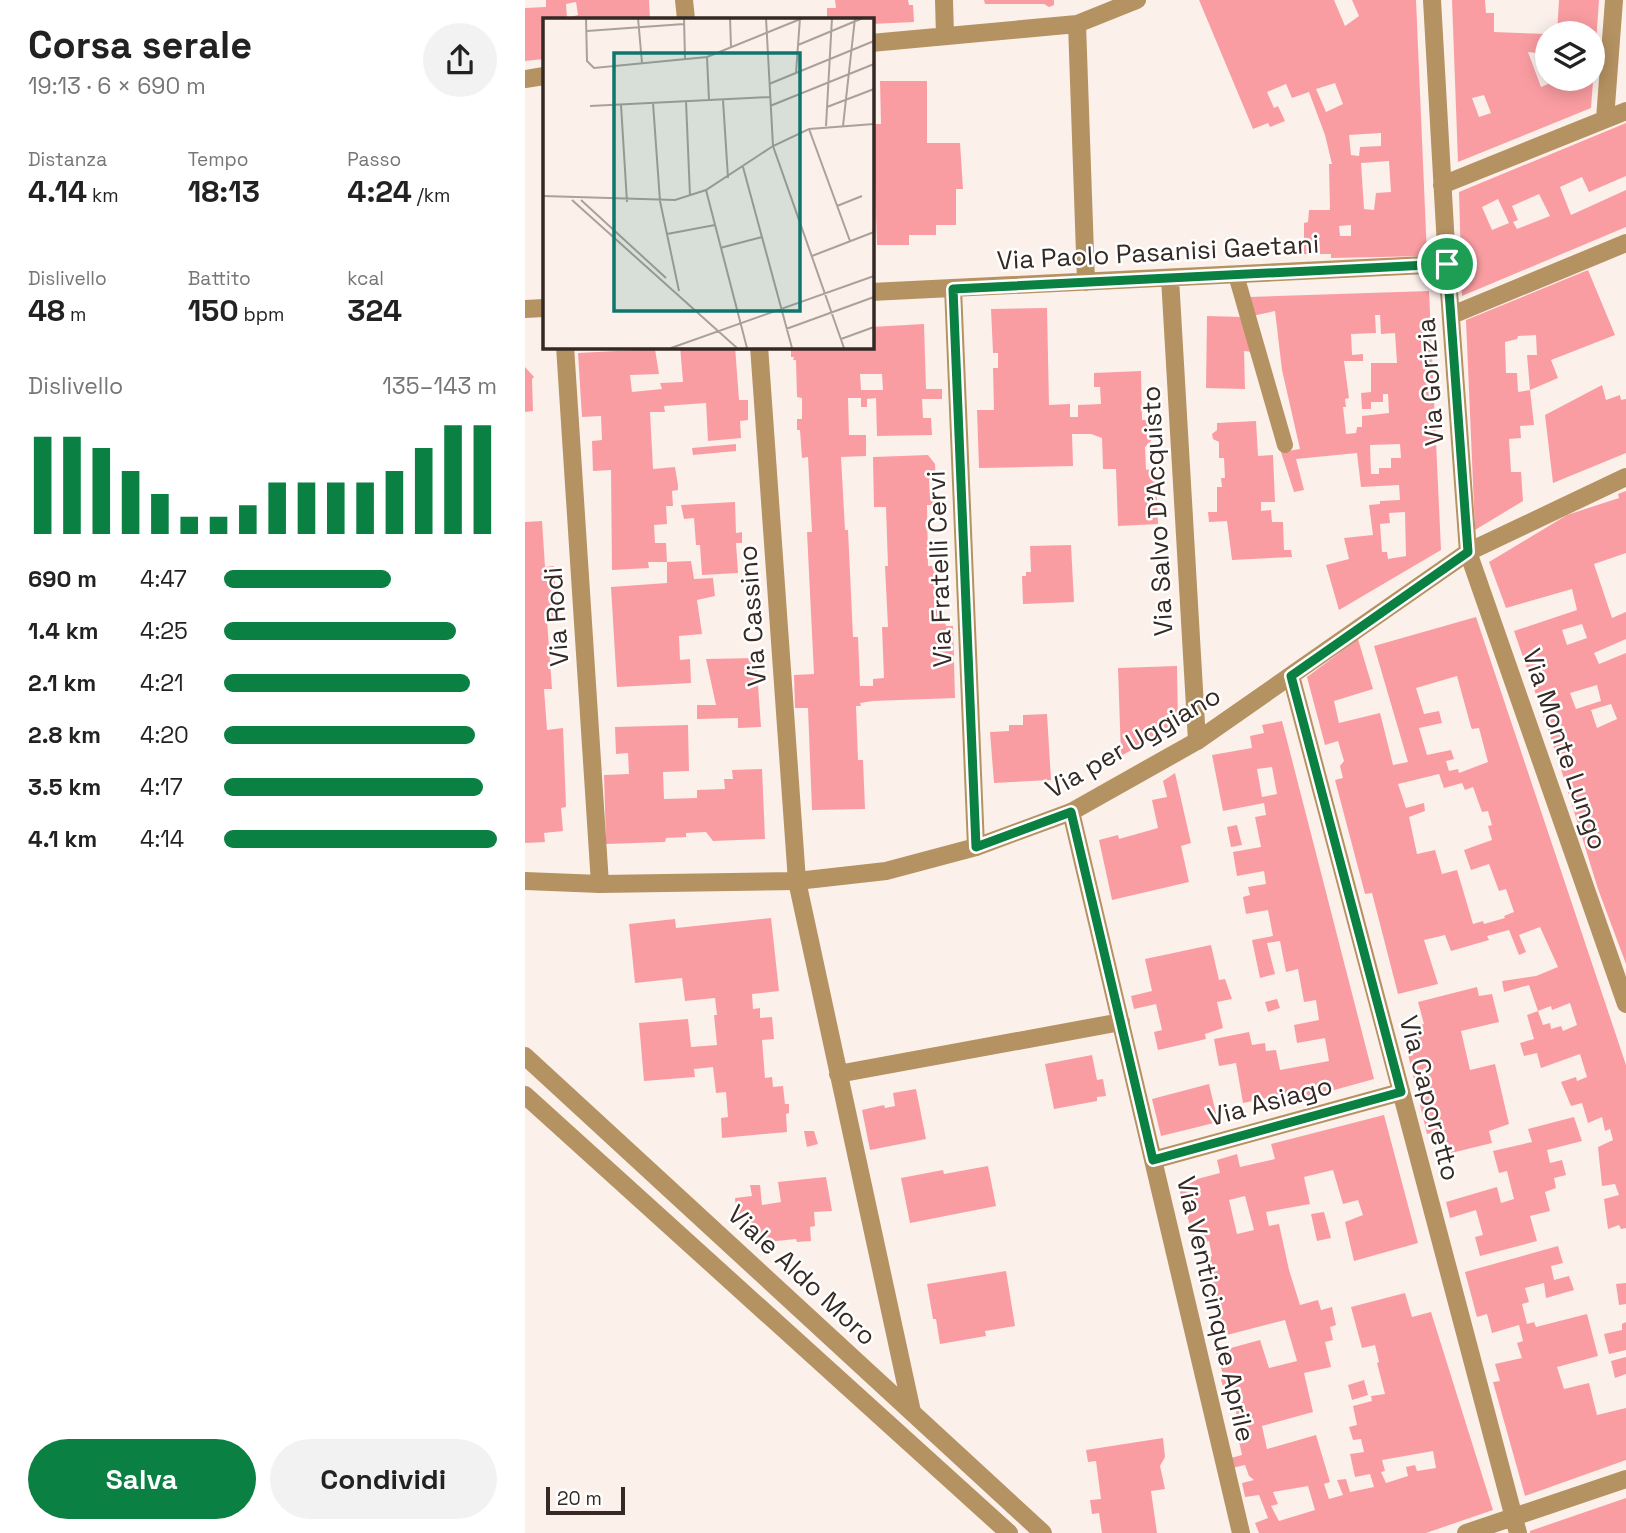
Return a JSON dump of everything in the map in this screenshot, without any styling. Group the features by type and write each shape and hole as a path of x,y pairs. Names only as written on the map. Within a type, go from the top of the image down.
{"street":[{"path":"684,0 686,18"},
{"path":"944,0 945,36"},
{"path":"873,43 1077,24 1137,0"},
{"name":"Via Gorizia","path":"1432,0 1447,264 1468,552"},
{"path":"1605,119 1614,0"},
{"path":"1077,24 1086,282"},
{"path":"525,79 543,76"},
{"path":"1442,185 1626,111"},
{"path":"1452,315 1626,243"},
{"name":"Via Paolo Pasanisi Gaetani","path":"873,292 1447,264"},
{"name":"Via Salvo D'Acquisto","path":"1170,278 1198,741"},
{"name":"Via Fratelli Cervi","path":"953,289 976,847"},
{"path":"525,309 543,308"},
{"name":"Via Rodi","path":"565,348 600,884"},
{"name":"Via Cassino","path":"759,348 797,881 912,1412"},
{"name":"Via per Uggiano","path":"525,881 600,884 797,881 886,871 976,847 1071,812 1198,741 1468,552 1626,477"},
{"name":"Via Monte Lungo","path":"1468,552 1626,1004"},
{"name":"Via Caporetto","path":"1291,676 1516,1524"},
{"name":"Via Venticinque Aprile","path":"1071,812 1241,1533"},
{"path":"838,1074 1121,1022"},
{"name":"Viale Aldo Moro","path":"525,1056 1043,1533"},
{"name":"Via Asiago","path":"1153,1160 1401,1092"},
{"name":"Viale Aldo Moro","path":"525,1095 1009,1533"},
{"path":"1466,1533 1516,1524 1626,1479"}],"lane":[{"path":"1236,275 1285,445"}],"building":[{"path":"546,0 649,0 650,18 567,18 543,18 543,59 525,61 525,8 546,7","holes":["576,2 578,15 567,18 566,4"]},
{"path":"835,0 908,0 909,5 913,5 914,22 873,24 873,18 827,18 827,8 836,8"},
{"path":"984,0 1054,0 1054,5 985,4"},
{"path":"1199,0 1334,0 1345,26 1359,16 1352,0 1416,0 1427,256 1331,258 1331,254 1304,254 1304,223 1308,222 1309,210 1330,210 1329,164 1332,164 1325,135 1309,92 1292,98 1286,84 1267,92 1274,108 1278,106 1285,121 1270,127 1268,123 1253,129","holes":["1335,83 1343,104 1326,112 1316,89","1381,133 1381,146 1360,147 1359,156 1351,155 1349,135","1389,161 1391,192 1376,193 1374,210 1364,209 1361,163","1351,225 1351,236 1340,236 1339,226"]},
{"path":"1452,0 1485,0 1486,13 1494,13 1494,32 1535,34 1535,53 1528,52 1535,71 1535,91 1592,91 1591,108 1458,162","holes":["1484,95 1491,113 1479,117 1472,98"]},
{"path":"1559,0 1599,0 1598,21 1558,21"},
{"path":"880,81 927,81 927,143 960,143 963,189 956,189 956,225 936,225 936,235 909,235 909,245 877,245 873,124 881,124"},
{"path":"1626,123 1626,176 1589,192 1582,177 1560,187 1571,215 1626,190 1626,227 1462,296 1459,192","holes":["1539,194 1550,216 1517,229 1513,222 1518,220 1512,206","1498,199 1509,223 1492,230 1482,207"]},
{"path":"1588,270 1615,335 1551,360 1558,378 1530,390 1534,425 1520,426 1521,438 1509,439 1511,472 1521,472 1523,501 1475,530 1466,320","holes":["1536,335 1537,355 1527,355 1530,390 1518,392 1517,373 1506,373 1505,342 1517,339 1518,336"]},
{"path":"1429,291 1441,550 1339,610 1326,565 1349,559 1344,538 1373,535 1369,505 1380,504 1380,501 1400,500 1399,485 1361,487 1357,453 1296,459 1304,490 1294,492 1281,452 1300,449 1282,370 1275,311 1252,316 1249,297","holes":["1375,315 1380,315 1381,334 1395,333 1397,363 1371,363 1371,392 1361,393 1362,409 1371,409 1371,402 1383,402 1383,394 1388,394 1389,413 1362,416 1362,427 1357,427 1356,433 1346,434 1343,407 1346,407 1345,399 1349,398 1344,361 1363,361 1363,354 1352,355 1351,334 1376,333","1400,444 1401,458 1391,458 1391,468 1379,468 1379,474 1371,474 1370,445","1405,512 1406,556 1388,559 1387,552 1382,552 1380,524 1390,523 1389,513"]},
{"path":"1047,308 1049,405 1070,404 1070,417 1078,417 1078,405 1101,404 1100,387 1094,387 1094,373 1141,371 1142,420 1150,420 1151,441 1145,447 1146,470 1150,469 1150,478 1156,478 1158,524 1118,526 1116,469 1103,469 1102,438 1091,434 1072,434 1073,466 979,468 977,410 994,410 993,368 998,368 998,353 993,353 991,309"},
{"path":"1207,316 1243,317 1253,352 1244,351 1245,389 1206,388"},
{"path":"924,324 926,389 942,389 942,399 922,399 923,418 931,418 932,435 877,436 876,398 867,399 867,407 861,407 861,398 848,398 849,435 866,435 866,456 841,457 845,530 848,530 853,637 858,637 860,686 873,686 873,679 884,678 882,627 888,627 886,507 874,507 873,457 928,455 935,464 936,480 929,480 930,497 946,496 946,505 927,505 928,566 938,566 941,610 946,626 953,626 955,698 873,701 856,706 858,760 863,760 865,809 812,810 808,708 795,708 794,675 814,674 807,532 812,532 808,457 802,458 800,430 797,430 797,419 802,419 802,398 797,397 796,360 791,357 791,348 873,348 873,327","holes":["860,374 882,374 883,390 861,390"]},
{"path":"680,348 735,348 739,400 748,400 748,420 740,421 741,438 708,441 706,403 664,406 665,412 650,412 653,469 675,467 678,485 678,490 672,491 673,506 666,506 667,524 654,525 655,543 666,543 667,562 648,562 649,568 612,570 611,470 593,471 592,441 602,440 601,416 582,417 578,353 655,349 659,374 630,375 632,392 662,389 660,383 683,382"},
{"path":"525,367 534,377 533,411 525,412"},
{"path":"1602,385 1606,400 1620,395 1621,400 1626,399 1626,453 1553,483 1545,415"},
{"path":"1256,421 1258,456 1273,455 1275,502 1261,502 1261,511 1271,510 1272,522 1283,522 1284,550 1291,550 1292,557 1232,560 1227,521 1209,522 1208,512 1217,512 1217,487 1222,487 1221,478 1225,478 1224,458 1219,458 1219,442 1213,439 1212,434 1217,430 1217,423"},
{"path":"736,444 736,451 693,455 692,448"},
{"path":"1626,491 1626,553 1594,564 1612,618 1626,612 1626,639 1594,653 1599,664 1626,653 1626,964 1598,889 1556,753 1514,631 1577,610 1572,589 1506,608 1489,562 1567,515 1619,498 1618,494","holes":["1582,624 1587,638 1567,645 1562,630","1597,685 1601,701 1576,709 1570,693","1611,704 1617,719 1597,728 1591,710"]},
{"path":"735,502 736,533 742,532 742,543 736,543 738,573 702,575 700,545 696,545 694,518 684,519 681,505"},
{"path":"542,521 545,567 554,566 557,619 547,620 552,689 544,689 547,730 563,728 566,807 561,808 563,831 544,833 545,842 525,843 525,522"},
{"path":"1071,545 1074,602 1023,604 1022,576 1031,572 1030,546"},
{"path":"691,561 694,579 713,578 715,596 697,600 702,634 679,636 680,660 690,659 691,683 617,687 611,587 667,583 667,562"},
{"path":"1476,617 1626,1065 1626,1228 1621,1229 1619,1225 1608,1229 1604,1199 1619,1195 1615,1184 1602,1186 1598,1147 1613,1140 1610,1129 1605,1131 1602,1117 1588,1123 1582,1103 1571,1106 1561,1082 1587,1077 1580,1054 1541,1068 1537,1053 1524,1056 1520,1043 1534,1039 1527,1015 1538,1011 1529,985 1504,992 1502,981 1536,976 1558,967 1540,927 1519,935 1526,952 1519,955 1509,930 1487,936 1489,940 1451,951 1445,935 1424,940 1438,984 1398,994 1372,893 1365,894 1335,780 1343,778 1340,766 1344,761 1338,741 1325,745 1307,677 1358,639 1373,689 1334,701 1339,723 1380,713 1393,765 1408,762 1374,646","holes":["1457,676 1471,727 1479,728 1488,762 1459,773 1458,769 1449,771 1446,761 1454,759 1451,750 1427,755 1419,728 1442,723 1439,711 1424,714 1416,688","1439,774 1444,788 1462,783 1465,790 1473,787 1482,812 1488,811 1492,840 1464,850 1471,870 1489,864 1499,891 1506,889 1514,912 1504,916 1505,918 1473,924 1457,870 1442,874 1435,850 1417,854 1409,817 1425,811 1424,803 1406,808 1398,784","1570,1003 1577,1025 1563,1031 1561,1026 1551,1029 1550,1023 1543,1025 1538,1011 1551,1006 1552,1010"]},
{"path":"756,658 761,727 738,728 738,718 697,719 697,705 716,705 706,659"},
{"path":"1177,666 1178,723 1121,756 1118,668"},
{"path":"1047,714 1051,780 994,783 990,732 1009,731 1009,725 1023,725 1023,715"},
{"path":"1282,721 1374,1079 1287,1103 1286,1094 1243,1103 1236,1063 1219,1066 1214,1039 1249,1032 1252,1045 1265,1043 1266,1051 1276,1050 1280,1070 1329,1061 1325,1038 1297,1043 1294,1025 1319,1020 1316,1000 1304,1002 1298,969 1286,972 1280,941 1267,943 1275,974 1260,978 1252,940 1273,936 1268,910 1246,914 1243,897 1250,895 1248,887 1266,884 1264,871 1237,876 1233,852 1261,847 1255,817 1266,815 1264,803 1223,811 1212,755 1252,748 1250,736 1264,733 1262,725","holes":["1272,767 1277,794 1262,797 1257,769"]},
{"path":"688,725 689,771 663,772 664,799 697,798 697,790 725,789 724,779 733,779 732,770 762,769 765,839 713,841 706,832 686,833 686,837 666,838 665,842 606,844 604,775 629,774 628,753 616,754 615,727"},
{"path":"1175,773 1191,843 1181,846 1189,882 1112,900 1099,840 1118,835 1119,839 1158,828 1152,800 1167,797 1163,781"},
{"path":"1237,825 1242,845 1231,847 1227,827"},
{"path":"771,918 779,991 752,994 753,1009 760,1008 760,1018 772,1017 774,1039 762,1040 765,1078 772,1077 773,1087 783,1086 785,1104 789,1104 789,1113 786,1114 787,1132 722,1138 721,1118 728,1117 726,1092 716,1093 713,1067 694,1069 695,1077 644,1081 639,1023 688,1019 691,1047 717,1045 715,998 685,1001 682,978 635,983 629,924 675,919 676,928"},
{"path":"1211,945 1219,980 1225,979 1232,999 1217,1002 1223,1028 1205,1034 1206,1039 1158,1050 1154,1032 1162,1030 1156,1004 1134,1009 1131,996 1152,991 1145,959"},
{"path":"1477,987 1479,996 1492,994 1499,1022 1461,1031 1470,1070 1495,1064 1509,1124 1489,1131 1492,1143 1447,1154 1441,1131 1427,1134 1406,1046 1417,1043 1413,1027 1424,1024 1418,1002"},
{"path":"1277,999 1280,1008 1268,1012 1265,1002"},
{"path":"1092,1055 1097,1080 1103,1079 1106,1096 1097,1097 1097,1101 1054,1109 1045,1064"},
{"path":"1209,1084 1218,1122 1161,1136 1152,1099"},
{"path":"916,1089 926,1139 870,1150 862,1110 884,1105 885,1108 895,1106 893,1093"},
{"path":"1384,1115 1418,1243 1354,1261 1345,1222 1363,1215 1358,1200 1343,1204 1333,1170 1304,1177 1310,1204 1266,1212 1269,1226 1279,1224 1300,1305 1318,1300 1321,1310 1332,1307 1336,1325 1330,1327 1333,1340 1325,1342 1331,1367 1304,1373 1313,1412 1262,1426 1267,1449 1316,1435 1330,1482 1324,1484 1329,1499 1343,1495 1337,1480 1346,1479 1350,1492 1374,1487 1370,1474 1355,1477 1350,1454 1364,1452 1361,1439 1353,1440 1349,1427 1357,1425 1353,1406 1372,1401 1371,1396 1385,1394 1375,1345 1362,1348 1351,1307 1405,1293 1412,1317 1431,1312 1493,1510 1426,1533 1259,1533 1255,1523 1268,1518 1259,1495 1245,1497 1242,1483 1254,1480 1249,1476 1245,1465 1228,1469 1227,1459 1242,1455 1237,1433 1241,1431 1235,1409 1243,1401 1240,1390 1225,1394 1220,1376 1223,1374 1216,1352 1260,1340 1269,1368 1297,1361 1285,1320 1223,1336 1205,1258 1212,1256 1209,1241 1196,1245 1180,1192 1186,1182 1220,1173 1217,1160 1237,1154 1240,1167 1275,1159 1271,1144","holes":["1245,1196 1254,1230 1237,1234 1229,1200","1433,1451 1436,1468 1417,1471 1415,1465 1406,1467 1408,1476 1386,1483 1381,1472 1385,1471 1382,1460","1308,1486 1315,1510 1279,1521 1271,1506 1278,1504 1273,1492"]},
{"path":"1574,1117 1582,1141 1547,1150 1550,1163 1562,1160 1566,1175 1554,1178 1556,1188 1545,1192 1550,1211 1530,1216 1537,1241 1480,1256 1475,1237 1483,1235 1476,1210 1450,1218 1446,1202 1497,1187 1501,1203 1514,1199 1507,1171 1499,1173 1493,1151 1532,1142 1528,1129"},
{"path":"804,1131 814,1131 818,1144 807,1147"},
{"path":"988,1166 996,1206 910,1223 901,1178 943,1170 944,1174"},
{"path":"826,1177 832,1211 814,1212 815,1226 810,1227 811,1241 797,1242 796,1239 757,1243 753,1239 751,1221 741,1221 737,1216 735,1198 752,1196 750,1185 760,1185 762,1205 781,1202 778,1182"},
{"path":"1324,1212 1331,1238 1317,1241 1311,1214"},
{"path":"1558,1246 1563,1263 1551,1266 1554,1280 1569,1276 1574,1290 1546,1298 1544,1283 1525,1288 1529,1302 1522,1304 1527,1324 1534,1322 1536,1327 1587,1314 1598,1356 1557,1367 1564,1389 1589,1383 1597,1415 1626,1408 1626,1460 1525,1496 1493,1382 1500,1381 1495,1364 1522,1358 1517,1343 1523,1341 1519,1325 1492,1333 1487,1314 1477,1317 1465,1272"},
{"path":"1006,1271 1015,1326 985,1331 986,1336 940,1344 927,1284"},
{"path":"1626,1283 1626,1304 1619,1305 1616,1284"},
{"path":"1626,1322 1626,1350 1609,1354 1604,1334 1622,1330 1622,1324"},
{"path":"1626,1357 1626,1374 1615,1378 1611,1361"},
{"path":"1364,1380 1368,1395 1352,1400 1348,1385"},
{"path":"1163,1438 1165,1457 1160,1466 1165,1489 1151,1491 1157,1533 1102,1533 1099,1513 1092,1514 1090,1500 1101,1499 1096,1461 1088,1462 1086,1450"},
{"path":"1626,1498 1626,1533 1530,1533 1530,1531"}],"route":[{"path":"1447,264 1468,552 1291,676 1401,1092 1153,1160 1071,812 976,847 953,289 1447,264"}]}
